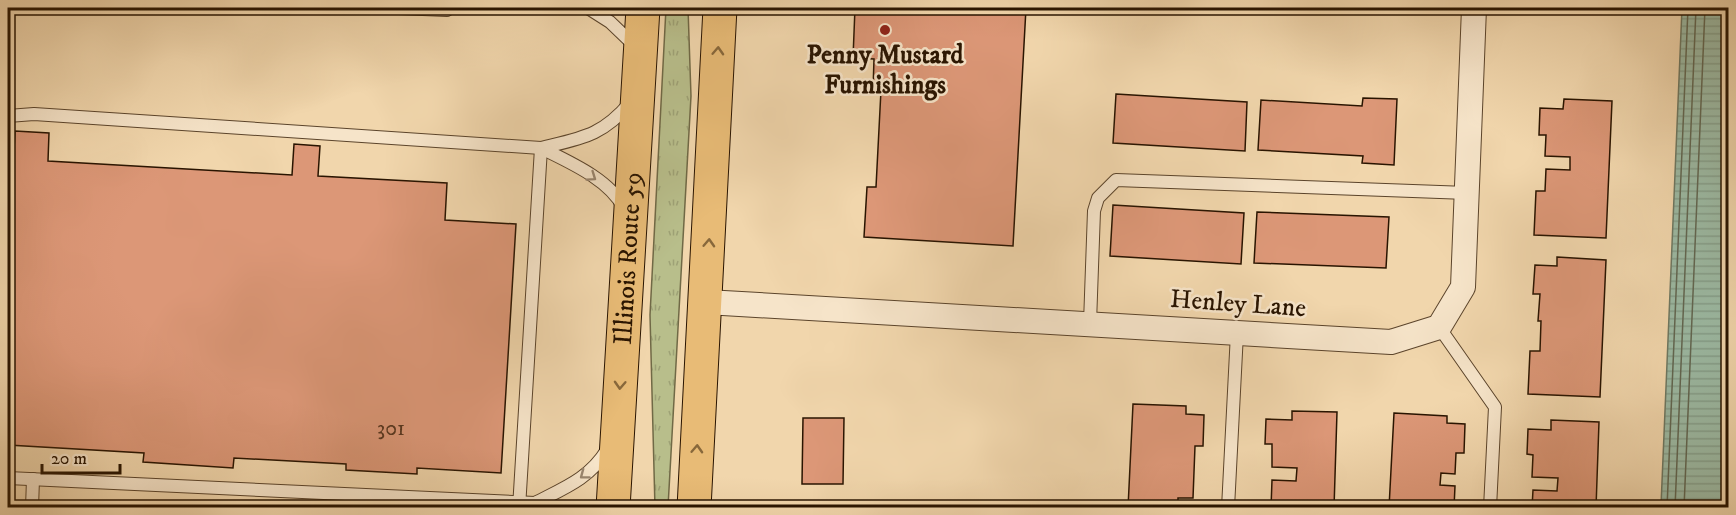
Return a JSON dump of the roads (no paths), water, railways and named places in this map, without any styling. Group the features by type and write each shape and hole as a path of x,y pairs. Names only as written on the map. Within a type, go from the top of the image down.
{"main road":[{"name":"Illinois Route 59","path":"614,507 643,8"},
{"path":"694,507 720,8"}],"street":[{"path":"1439,327 1464,287 1474,8"},
{"name":"Henley Lane","path":"706,302 1391,342 1439,327"}],"lane":[{"path":"399,8 447,10 450,8"},
{"path":"588,8 610,22 640,51"},
{"path":"8,116 34,114 541,148 597,133 616,120 638,93"},
{"path":"541,148 595,177 621,201 630,219"},
{"path":"519,505 541,148"},
{"path":"1090,323 1094,211 1098,198 1116,180 1467,193"},
{"path":"1439,327 1495,407 1490,507"},
{"path":"1228,507 1237,333"},
{"path":"8,478 363,501 540,505 583,478 598,464 618,430"},
{"path":"32,507 33,479"}],"water":[{"path":"1682,8 1728,8 1728,507 1661,506"}],"place":[{"name":"Penny Mustard Furnishings","path":"885,30"}]}
